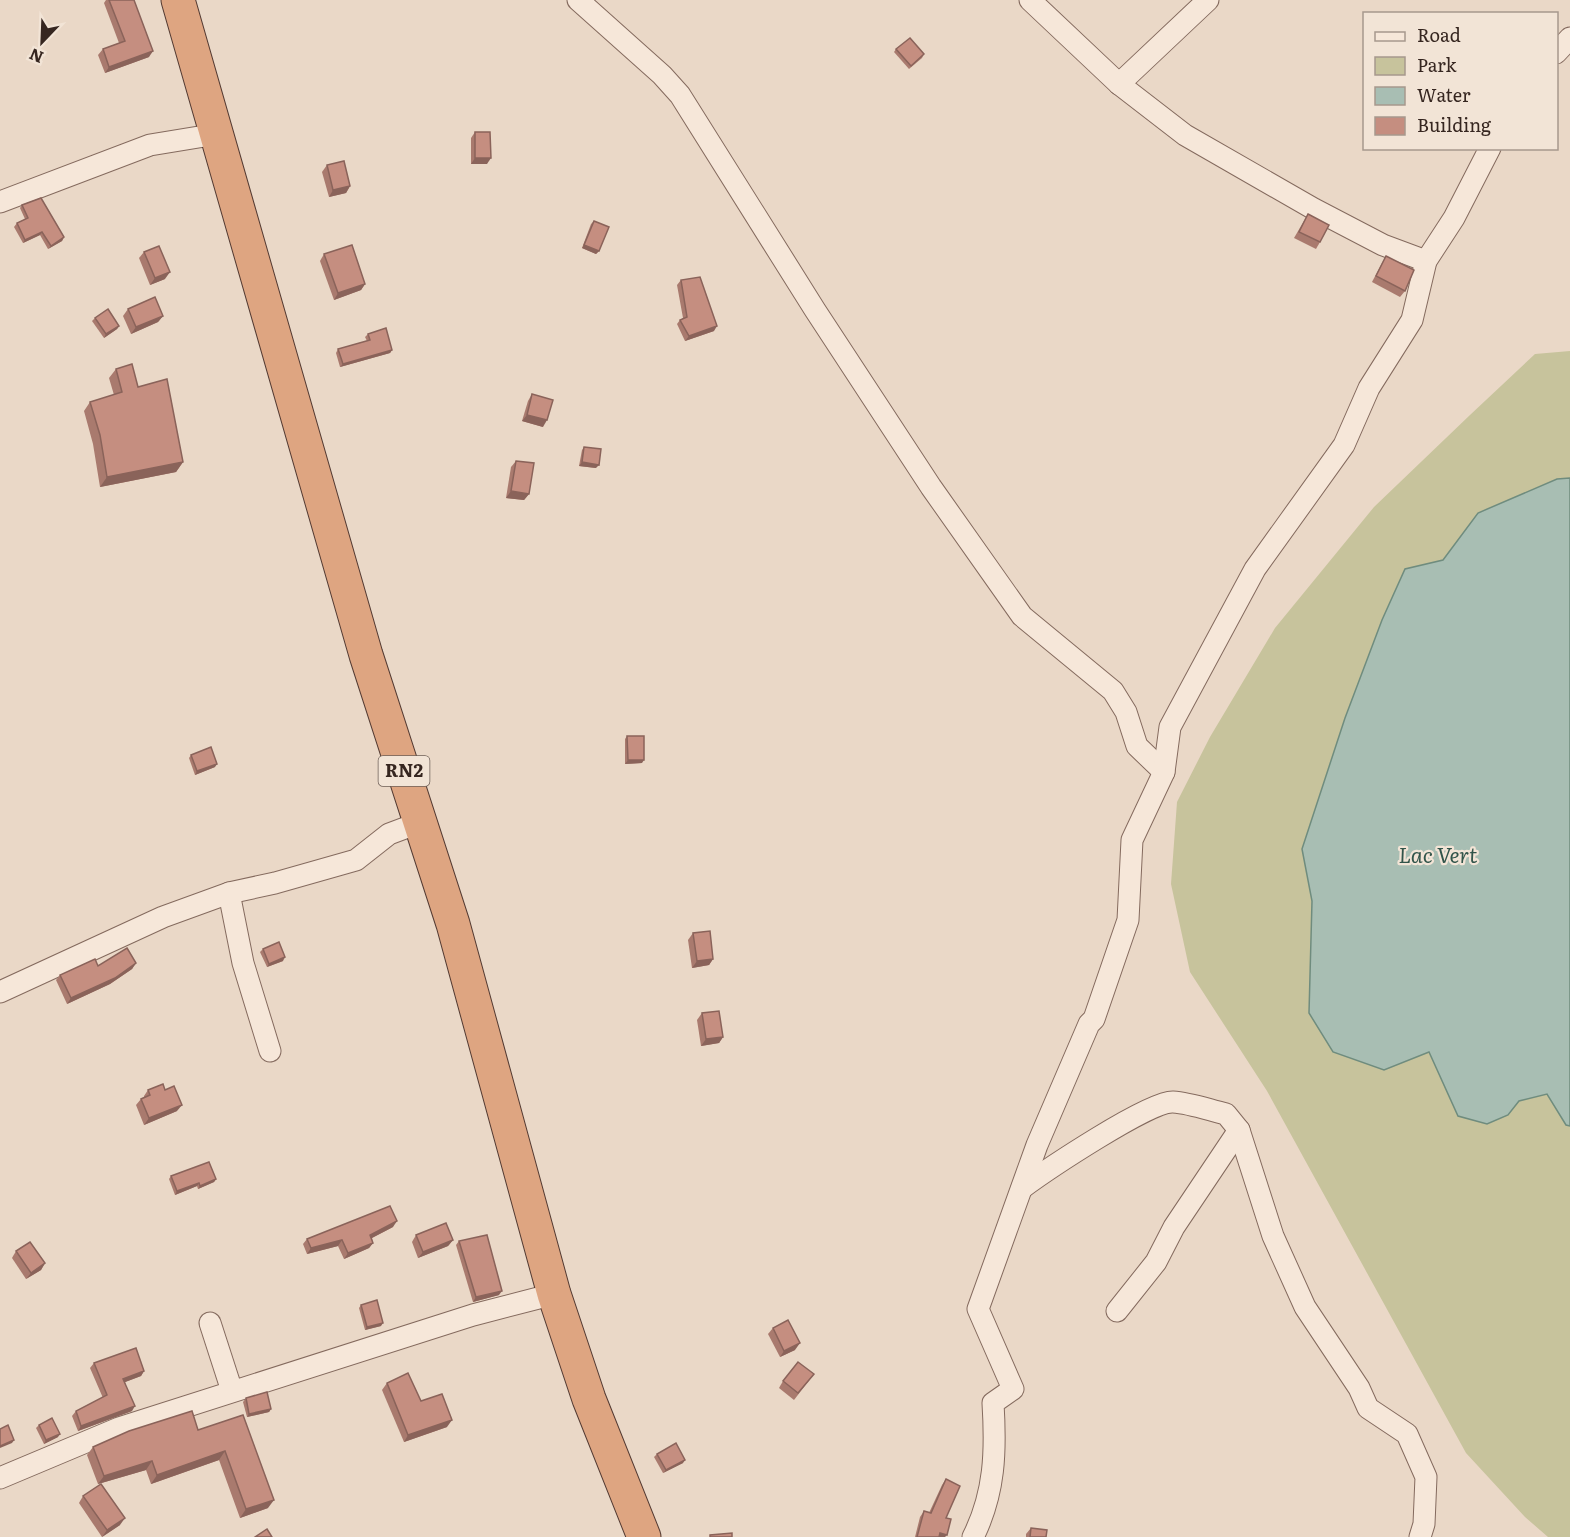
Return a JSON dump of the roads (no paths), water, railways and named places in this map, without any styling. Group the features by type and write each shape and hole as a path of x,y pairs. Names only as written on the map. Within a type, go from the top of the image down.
{"highway":[{"name":"RN2","path":"178,0 366,655 453,924 554,1294 588,1399 644,1537"}],"street":[{"path":"578,0 662,75 680,95 815,310 931,487 1022,616 1113,690 1126,712 1137,746 1164,772"},
{"path":"1030,0 1119,84 1185,135 1383,245 1426,261"},
{"path":"1119,84 1208,0"},
{"path":"1558,52 1570,38"},
{"path":"2,195 150,145 217,134"},
{"path":"973,1537 991,1492 996,1449 993,1403 1013,1389 978,1310 1036,1145 1089,1024 1094,1019 1128,920 1132,840 1164,772 1170,727 1254,569 1344,445 1369,388 1412,320 1426,261 1454,218 1489,150"},
{"path":"0,992 163,917 229,893 275,883 356,860 390,834 420,822"},
{"path":"229,893 243,963 270,1051"},
{"path":"1022,1188 1061,1159 1134,1118 1170,1102 1226,1114 1239,1130 1273,1236 1301,1299 1321,1334 1359,1388 1368,1408 1407,1434 1426,1476 1424,1524 1420,1537"},
{"path":"1117,1311 1155,1262 1186,1207 1239,1130"},
{"path":"0,1478 119,1428 473,1315 554,1294"},
{"path":"210,1323 232,1391"}],"water":[{"name":"Lac Vert","path":"1570,478 1570,1126 1566,1125 1547,1094 1519,1101 1508,1115 1487,1124 1458,1116 1429,1052 1384,1070 1333,1052 1309,1013 1312,901 1302,849 1345,718 1382,620 1405,569 1443,560 1478,513 1557,479"}]}
